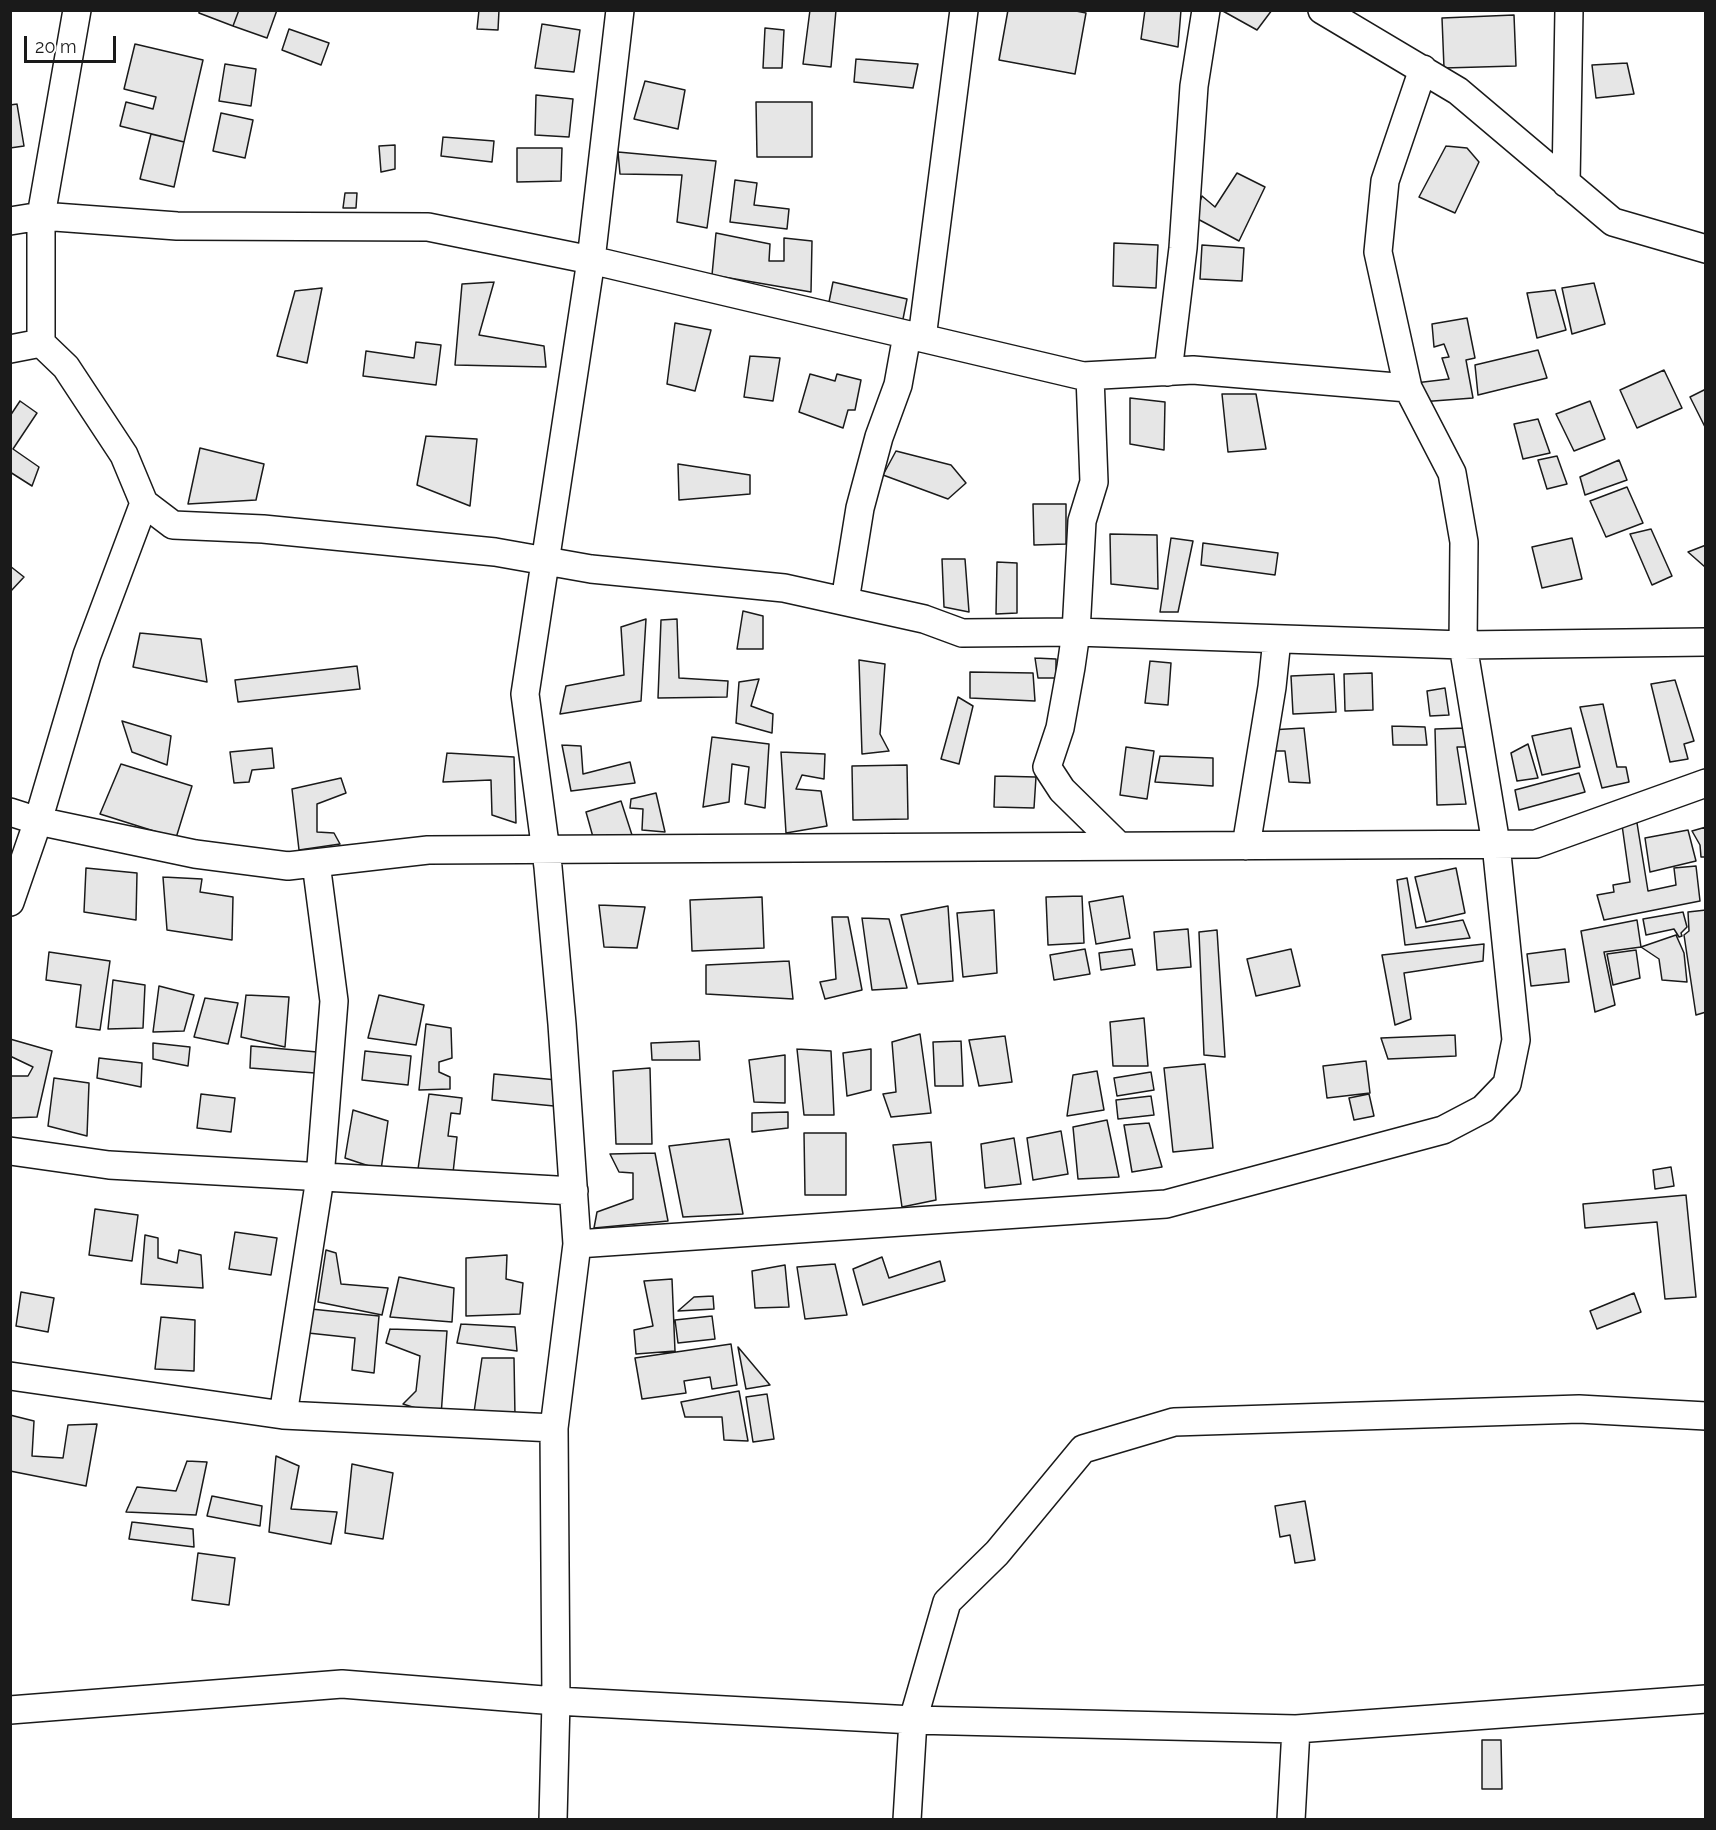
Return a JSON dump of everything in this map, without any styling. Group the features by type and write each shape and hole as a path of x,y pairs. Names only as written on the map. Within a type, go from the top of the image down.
{"street":[{"path":"77,10 41,216 41,344 66,367 124,455 144,503 173,525 263,529 495,552 591,569 784,588 924,619 962,633 1076,632 1463,645 1706,642"},
{"path":"553,1820 556,1701 554,1428 577,1244 561,1007 546,849 525,694 591,260 620,10"},
{"path":"845,601 860,508 879,436 915,337 964,10"},
{"path":"1168,372 1183,248 1194,86 1206,10"},
{"path":"1322,10 1458,90 1613,222 1706,249"},
{"path":"1566,183 1569,10"},
{"path":"577,1244 1166,1203 1443,1130 1483,1108 1507,1083 1516,1040 1496,844 1463,645 1464,542 1452,472 1408,388 1378,252 1385,181 1424,69"},
{"path":"10,221 41,216 177,226 428,227 591,260 1090,376 1193,370 1408,388"},
{"path":"10,349 41,344"},
{"path":"1090,376 1094,482 1082,521 1076,632 1060,728 1047,767 1062,790 1119,846"},
{"path":"10,902 38,821 87,655 144,503"},
{"path":"1246,846 1272,687 1277,639"},
{"path":"10,812 38,821 195,854 288,866 429,850 1536,844 1706,783"},
{"path":"283,1415 320,1178 334,1001 316,863"},
{"path":"10,1151 109,1165 574,1191"},
{"path":"10,1376 283,1415 554,1428"},
{"path":"907,1820 913,1720 947,1602 997,1553 1083,1449 1174,1422 1579,1409 1706,1416"},
{"path":"10,1710 342,1684 556,1701 913,1720 1296,1729 1706,1699"},
{"path":"1291,1820 1296,1729"}],"building":[{"path":"199,10 239,10 233,26 199,13"},
{"path":"239,10 277,10 267,38 233,26"},
{"path":"479,10 499,10 498,30 477,29"},
{"path":"810,10 836,10 831,67 803,64"},
{"path":"1008,10 1071,10 1086,13 1075,74 999,60"},
{"path":"1145,10 1181,10 1178,47 1141,39"},
{"path":"1221,10 1272,10 1257,30"},
{"path":"1514,15 1516,66 1444,68 1442,18"},
{"path":"542,24 580,30 574,72 535,68"},
{"path":"765,28 784,30 782,68 763,68"},
{"path":"289,29 329,43 321,65 282,50"},
{"path":"135,44 203,60 184,142 120,126 126,102 153,109 156,97 124,89"},
{"path":"856,59 918,64 913,88 854,82"},
{"path":"1627,63 1634,94 1596,98 1592,65"},
{"path":"225,64 256,69 251,106 219,101"},
{"path":"645,81 685,90 678,129 634,119"},
{"path":"536,95 573,99 569,137 535,135"},
{"path":"756,102 812,102 812,157 757,157"},
{"path":"17,104 24,146 10,148 10,105"},
{"path":"221,113 253,120 245,158 213,151"},
{"path":"151,134 184,142 174,187 140,179"},
{"path":"443,137 494,141 492,162 441,156"},
{"path":"395,145 395,169 381,172 379,146"},
{"path":"1446,146 1467,148 1479,162 1455,213 1419,197"},
{"path":"517,148 562,148 561,181 517,182"},
{"path":"618,152 716,161 707,228 677,222 682,175 620,174"},
{"path":"1237,173 1265,187 1239,241 1194,217 1202,196 1215,207"},
{"path":"735,180 757,183 754,205 789,209 787,229 730,222"},
{"path":"345,193 357,193 356,208 343,208"},
{"path":"716,233 770,244 769,261 784,261 784,238 812,241 811,292 712,275"},
{"path":"1114,243 1158,245 1156,288 1113,286"},
{"path":"1202,245 1244,248 1242,281 1200,279"},
{"path":"494,282 479,335 544,346 546,367 455,365 462,284"},
{"path":"833,282 907,299 902,324 828,307"},
{"path":"1594,283 1605,324 1572,334 1562,288"},
{"path":"322,288 307,363 277,356 295,291"},
{"path":"1555,290 1566,330 1537,338 1527,293"},
{"path":"1467,318 1475,358 1466,360 1473,398 1420,402 1415,383 1449,379 1442,358 1449,357 1444,344 1434,347 1432,324"},
{"path":"675,323 711,330 695,391 667,384"},
{"path":"416,342 441,345 436,385 363,376 366,351 414,358"},
{"path":"1538,350 1547,378 1478,395 1475,365"},
{"path":"750,356 780,358 773,401 744,397"},
{"path":"1664,370 1682,408 1637,428 1620,390"},
{"path":"810,374 835,381 837,374 861,380 855,410 848,410 843,428 799,412"},
{"path":"1706,389 1706,429 1690,397"},
{"path":"1222,394 1256,394 1266,449 1228,452"},
{"path":"1130,398 1165,402 1164,450 1130,444"},
{"path":"20,401 37,413 13,449 39,467 32,486 10,472 10,416"},
{"path":"1590,401 1605,439 1574,451 1556,414"},
{"path":"1538,419 1550,453 1523,459 1514,424"},
{"path":"426,436 477,439 470,506 417,485"},
{"path":"200,448 264,464 256,500 188,504"},
{"path":"896,451 951,465 966,483 948,499 883,475"},
{"path":"1557,456 1567,484 1547,489 1538,460"},
{"path":"1619,460 1627,480 1585,495 1580,477"},
{"path":"678,464 750,475 750,494 679,500"},
{"path":"1627,487 1643,523 1606,537 1590,501"},
{"path":"1033,504 1066,504 1066,544 1034,545"},
{"path":"1651,529 1672,576 1652,585 1630,534"},
{"path":"1110,534 1157,535 1158,589 1111,584"},
{"path":"1171,538 1193,541 1178,612 1160,612"},
{"path":"1572,538 1582,579 1542,588 1532,547"},
{"path":"1203,543 1278,553 1275,575 1201,565"},
{"path":"1706,545 1706,567 1705,567 1688,552"},
{"path":"942,559 965,559 969,612 944,607"},
{"path":"997,562 1017,563 1017,613 996,614"},
{"path":"10,566 24,577 10,592"},
{"path":"743,611 763,616 763,649 737,649"},
{"path":"646,619 641,701 560,714 566,686 624,675 621,627"},
{"path":"677,619 679,678 728,681 727,697 658,698 661,620"},
{"path":"140,633 201,639 207,682 133,667"},
{"path":"1035,658 1056,659 1056,678 1038,678"},
{"path":"859,660 885,664 880,734 889,751 862,754"},
{"path":"1150,661 1171,663 1168,705 1145,703"},
{"path":"357,666 360,689 238,702 235,680"},
{"path":"970,672 1033,673 1035,701 970,698"},
{"path":"1372,673 1373,710 1345,711 1344,674"},
{"path":"1334,674 1336,712 1293,714 1291,676"},
{"path":"759,679 751,706 773,714 772,733 736,723 739,682"},
{"path":"1675,680 1694,741 1684,744 1688,759 1670,762 1651,684"},
{"path":"1445,688 1449,715 1430,716 1427,691"},
{"path":"958,697 973,706 959,764 941,759"},
{"path":"1603,704 1617,767 1626,767 1629,782 1602,788 1580,707"},
{"path":"122,721 171,736 167,765 132,752"},
{"path":"1392,726 1425,727 1427,745 1393,745"},
{"path":"1304,728 1310,783 1289,782 1285,751 1268,751 1270,730"},
{"path":"1465,728 1468,747 1457,747 1466,804 1437,805 1435,729"},
{"path":"1571,728 1580,767 1542,775 1532,736"},
{"path":"712,737 769,744 765,808 745,804 749,767 732,764 729,802 703,807"},
{"path":"1528,744 1538,778 1517,781 1511,753"},
{"path":"562,745 581,746 583,774 630,762 635,783 571,791"},
{"path":"1126,747 1154,751 1147,799 1120,795"},
{"path":"272,748 274,768 252,770 249,782 234,783 230,752"},
{"path":"781,752 825,754 824,779 802,775 796,789 821,791 827,826 786,833"},
{"path":"447,753 514,757 516,823 492,815 491,780 443,782"},
{"path":"1160,756 1213,758 1213,786 1155,782"},
{"path":"121,764 192,786 176,838 100,814"},
{"path":"907,765 908,819 853,820 852,766"},
{"path":"1579,773 1585,792 1519,810 1515,790"},
{"path":"995,776 1036,777 1034,808 994,807"},
{"path":"341,778 346,793 317,804 317,832 334,833 340,844 299,850 292,789"},
{"path":"656,793 665,832 642,830 643,809 630,808 631,799"},
{"path":"621,801 632,835 593,837 586,812"},
{"path":"1637,823 1648,891 1676,885 1674,868 1696,866 1700,901 1604,920 1597,895 1614,892 1613,885 1630,882 1622,825"},
{"path":"1706,827 1706,857 1701,857 1700,845 1692,831"},
{"path":"1688,830 1696,861 1650,872 1645,838"},
{"path":"86,868 137,873 136,920 84,912"},
{"path":"1456,868 1465,913 1426,922 1415,877"},
{"path":"163,877 202,879 200,892 233,897 232,940 167,930"},
{"path":"1407,878 1416,928 1463,920 1470,938 1405,945 1397,880"},
{"path":"1082,896 1084,943 1048,945 1046,897"},
{"path":"1123,896 1130,938 1096,944 1089,902"},
{"path":"762,897 764,948 692,951 690,900"},
{"path":"599,905 645,907 637,948 604,947"},
{"path":"948,906 953,981 918,984 901,915"},
{"path":"994,910 997,973 963,977 957,913"},
{"path":"1706,910 1706,1012 1696,1015 1684,935 1689,931 1688,912"},
{"path":"1683,912 1687,927 1681,933 1682,936 1679,937 1674,929 1646,935 1643,919"},
{"path":"832,917 848,917 862,990 825,999 820,982 836,979"},
{"path":"862,918 889,919 907,988 872,990"},
{"path":"1637,920 1641,947 1604,952 1615,1005 1595,1012 1581,931"},
{"path":"1188,929 1191,967 1157,970 1154,932"},
{"path":"1217,930 1225,1057 1204,1055 1199,932"},
{"path":"1676,935 1684,953 1687,982 1662,980 1659,959 1641,947"},
{"path":"1484,944 1483,961 1404,973 1411,1019 1395,1025 1382,955"},
{"path":"1085,949 1090,974 1054,980 1050,955"},
{"path":"1132,949 1135,965 1101,970 1099,953"},
{"path":"1291,949 1300,986 1256,996 1247,959"},
{"path":"1565,949 1569,982 1531,986 1527,954"},
{"path":"1636,950 1640,978 1613,985 1607,954"},
{"path":"49,952 110,961 100,1030 76,1027 81,985 46,980"},
{"path":"789,961 793,999 706,994 706,965"},
{"path":"113,980 145,985 143,1028 108,1029"},
{"path":"159,986 194,995 184,1031 153,1032"},
{"path":"246,995 289,997 285,1047 241,1037"},
{"path":"379,995 424,1005 416,1045 368,1038"},
{"path":"205,998 238,1003 228,1044 194,1037"},
{"path":"1144,1018 1148,1066 1113,1066 1110,1022"},
{"path":"426,1024 451,1028 452,1058 439,1062 439,1072 450,1077 450,1089 419,1090"},
{"path":"920,1034 931,1113 891,1117 883,1094 896,1092 892,1042"},
{"path":"1455,1035 1456,1056 1388,1059 1381,1038"},
{"path":"1005,1036 1012,1082 979,1086 969,1040"},
{"path":"10,1039 52,1051 37,1117 10,1118 10,1076 28,1076 33,1067 10,1056"},
{"path":"699,1041 700,1060 652,1060 651,1043"},
{"path":"961,1041 963,1086 935,1086 933,1042"},
{"path":"153,1043 190,1047 188,1066 153,1059"},
{"path":"251,1046 317,1052 315,1073 250,1068"},
{"path":"797,1049 831,1051 834,1115 804,1115"},
{"path":"871,1049 871,1090 847,1096 843,1053"},
{"path":"365,1051 411,1056 408,1085 362,1080"},
{"path":"785,1055 785,1103 754,1102 749,1060"},
{"path":"99,1058 142,1063 141,1087 97,1078"},
{"path":"1366,1061 1370,1093 1327,1098 1323,1066"},
{"path":"1205,1064 1213,1148 1173,1152 1164,1068"},
{"path":"650,1068 652,1144 616,1144 613,1071"},
{"path":"1097,1071 1104,1110 1067,1116 1073,1075"},
{"path":"1151,1072 1154,1090 1117,1096 1114,1078"},
{"path":"494,1074 557,1080 554,1106 492,1100"},
{"path":"54,1078 89,1083 87,1136 48,1126"},
{"path":"201,1094 235,1098 231,1132 197,1128"},
{"path":"429,1094 462,1098 460,1114 451,1113 448,1136 457,1137 453,1173 418,1169"},
{"path":"1369,1094 1374,1116 1354,1120 1349,1098"},
{"path":"1151,1096 1154,1115 1118,1119 1116,1100"},
{"path":"353,1110 388,1121 381,1170 345,1158"},
{"path":"788,1112 788,1128 752,1132 752,1113"},
{"path":"1107,1120 1119,1177 1078,1179 1073,1127"},
{"path":"1149,1123 1162,1167 1132,1172 1124,1125"},
{"path":"1061,1131 1068,1174 1033,1180 1027,1138"},
{"path":"804,1133 846,1133 846,1195 805,1195"},
{"path":"1014,1138 1021,1184 985,1188 981,1144"},
{"path":"729,1139 743,1214 683,1217 669,1146"},
{"path":"931,1142 936,1200 902,1207 893,1145"},
{"path":"655,1153 668,1221 594,1228 597,1212 633,1199 633,1173 619,1172 610,1154"},
{"path":"1671,1167 1674,1186 1655,1189 1653,1170"},
{"path":"1686,1195 1696,1297 1665,1299 1657,1222 1585,1228 1583,1204"},
{"path":"95,1209 138,1215 132,1261 89,1255"},
{"path":"235,1232 277,1238 271,1275 229,1269"},
{"path":"145,1235 158,1238 158,1258 177,1263 179,1250 201,1255 203,1288 141,1284"},
{"path":"326,1250 336,1253 341,1284 388,1288 382,1315 318,1302"},
{"path":"507,1255 506,1279 523,1283 520,1314 466,1316 466,1258"},
{"path":"882,1257 889,1278 940,1261 945,1281 863,1305 853,1269"},
{"path":"835,1264 847,1315 805,1319 797,1267"},
{"path":"785,1265 789,1307 755,1308 752,1271"},
{"path":"399,1277 454,1288 452,1322 390,1317"},
{"path":"672,1279 675,1351 636,1354 634,1330 653,1326 644,1281"},
{"path":"21,1292 54,1298 48,1332 16,1326"},
{"path":"1634,1293 1641,1312 1597,1329 1590,1311"},
{"path":"713,1296 714,1309 678,1311 694,1297"},
{"path":"311,1309 379,1316 374,1373 352,1370 355,1338 308,1333"},
{"path":"712,1316 715,1339 678,1343 675,1320"},
{"path":"161,1317 195,1320 194,1371 155,1369"},
{"path":"461,1324 515,1327 517,1351 457,1343"},
{"path":"390,1329 447,1331 441,1416 403,1404 416,1391 420,1356 386,1343"},
{"path":"731,1344 737,1385 712,1389 710,1377 684,1381 686,1393 642,1399 635,1358"},
{"path":"738,1347 770,1385 746,1389"},
{"path":"482,1358 514,1358 515,1417 473,1419"},
{"path":"739,1391 748,1441 724,1440 722,1417 685,1417 681,1402"},
{"path":"767,1394 774,1439 753,1442 746,1397"},
{"path":"10,1415 34,1421 32,1456 63,1458 68,1425 97,1424 86,1486 10,1471"},
{"path":"276,1456 299,1466 291,1509 337,1512 331,1544 269,1532"},
{"path":"187,1461 207,1462 196,1515 126,1512 137,1487 176,1491"},
{"path":"352,1464 393,1473 383,1539 345,1533"},
{"path":"212,1496 262,1506 260,1526 207,1516"},
{"path":"1305,1501 1315,1560 1295,1563 1290,1535 1280,1537 1275,1506"},
{"path":"132,1522 193,1529 194,1547 129,1539"},
{"path":"198,1553 235,1558 229,1605 192,1600"},
{"path":"1482,1740 1501,1740 1502,1789 1482,1789"}]}
